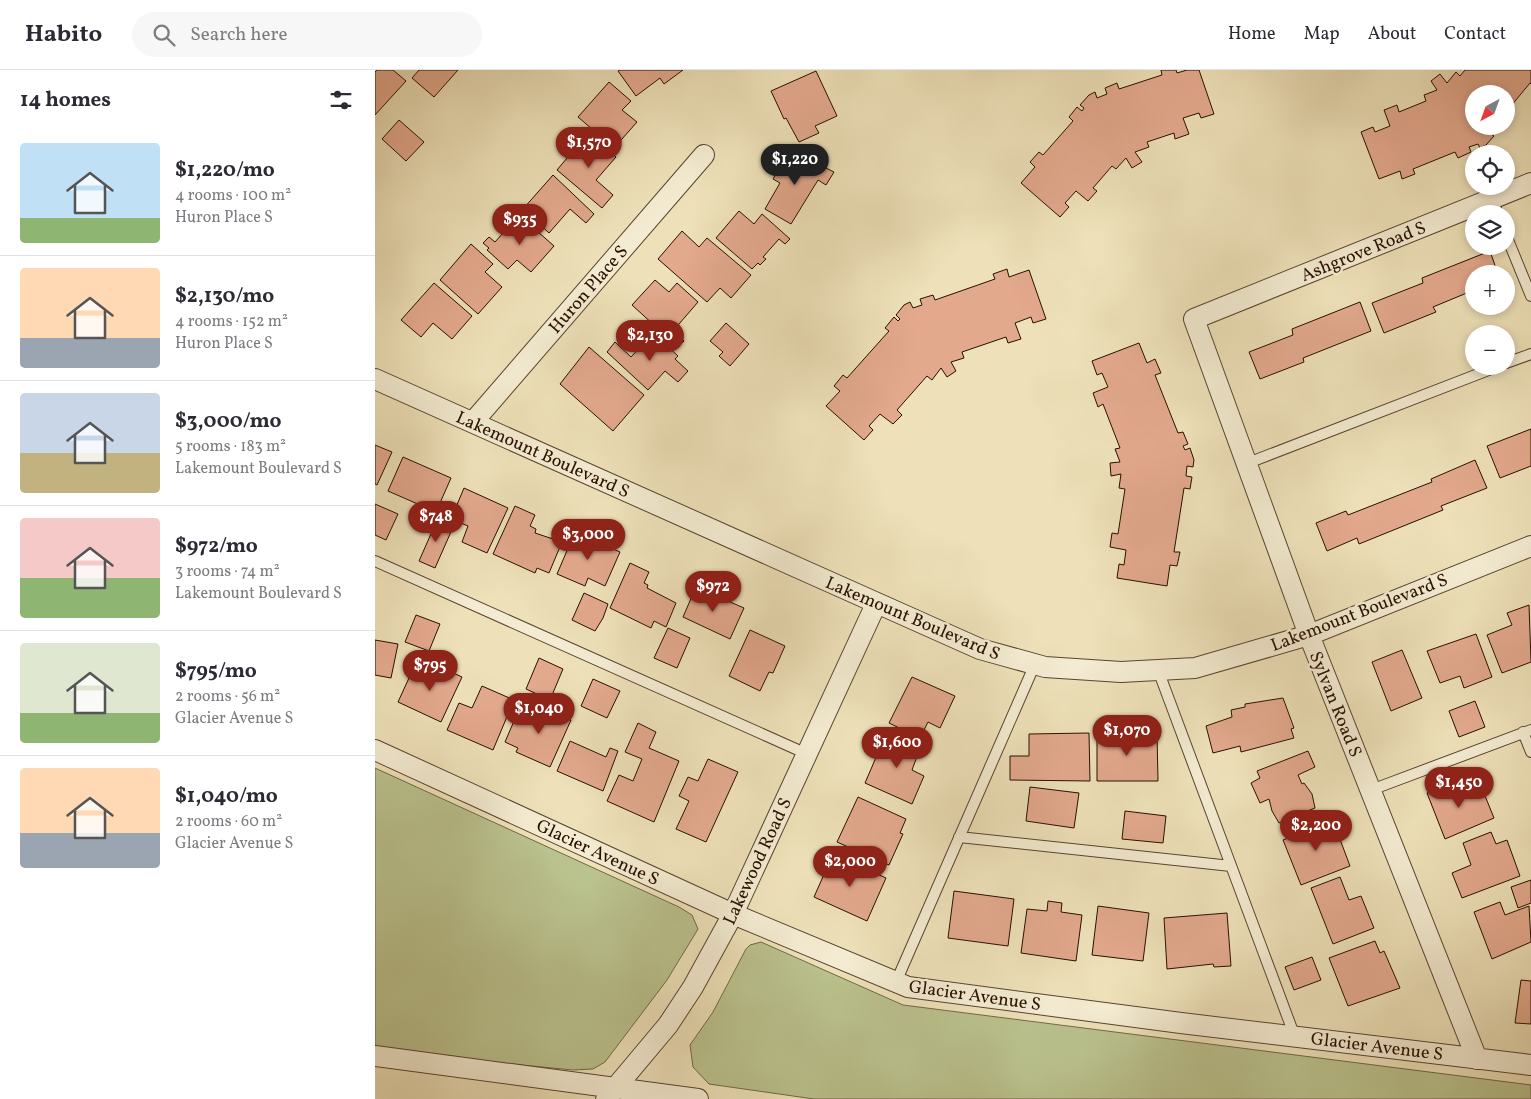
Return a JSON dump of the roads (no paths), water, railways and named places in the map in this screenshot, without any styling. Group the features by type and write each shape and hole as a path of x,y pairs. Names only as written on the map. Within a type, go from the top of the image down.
{"street":[{"name":"Huron Place S","path":"473,422 704,155"},
{"name":"Ashgrove Road S","path":"1497,205 1531,183"},
{"name":"Ashgrove Road S","path":"1194,319 1465,217"},
{"name":"Sylvan Road S","path":"1194,319 1309,635 1477,1059"},
{"name":"Lakemount Boulevard S","path":"375,379 980,649 1045,667 1121,672 1195,668 1309,635 1531,546"},
{"name":"Lakewood Road S","path":"610,1094 668,1025 693,987 733,914 876,604"},
{"name":"Glacier Avenue S","path":"375,750 733,914 908,987 1531,1065"},
{"path":"375,1056 610,1094 698,1099"}],"lane":[{"path":"1514,255 1531,296"},
{"path":"1515,360 1531,354"},
{"path":"1248,463 1476,375"},
{"path":"375,561 807,754"},
{"path":"896,982 1035,664"},
{"path":"1158,670 1295,1036"},
{"path":"1371,790 1527,731 1531,752"},
{"path":"959,837 1231,866"}]}
